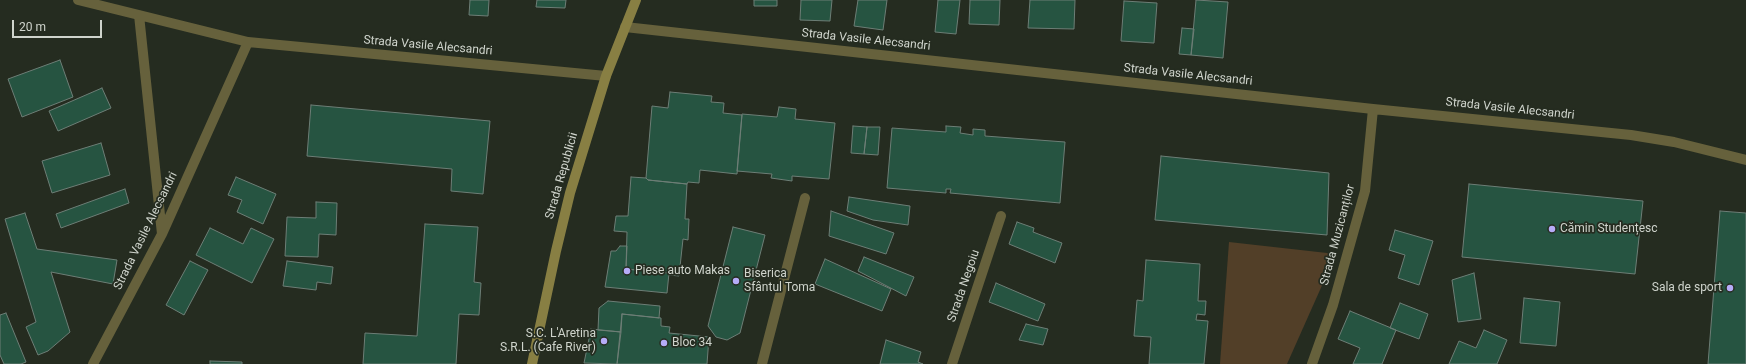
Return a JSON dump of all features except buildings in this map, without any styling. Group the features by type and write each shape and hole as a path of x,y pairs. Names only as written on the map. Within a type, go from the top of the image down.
{"main road":[{"name":"Strada Republicii","path":"532,364 570,193 606,76 636,0"}],"street":[{"name":"Strada Vasile Alecsandri","path":"78,0 248,42 606,76"},
{"path":"139,15 162,234"},
{"name":"Strada Vasile Alecsandri","path":"625,27 1373,109 1631,135 1674,142 1746,160"},
{"name":"Strada Vasile Alecsandri","path":"93,364 162,234 248,42"},
{"name":"Strada Muzicanților","path":"1312,364 1333,306 1364,191 1373,109"},
{"path":"762,364 805,198"},
{"name":"Strada Negoiu","path":"952,364 1001,216"}],"shaded area":[{"path":"1229,242 1336,254 1287,364 1220,364"}],"place":[{"name":"Cămin Studențesc","path":"1552,229"},
{"name":"Piese auto Makas","path":"627,271"},
{"name":"Biserica Sfântul Toma","path":"736,281"},
{"name":"Sala de sport","path":"1730,288"},
{"name":"S.C. L'Aretina S.R.L. (Cafe River)","path":"604,341"},
{"name":"Bloc 34","path":"664,343"}]}
